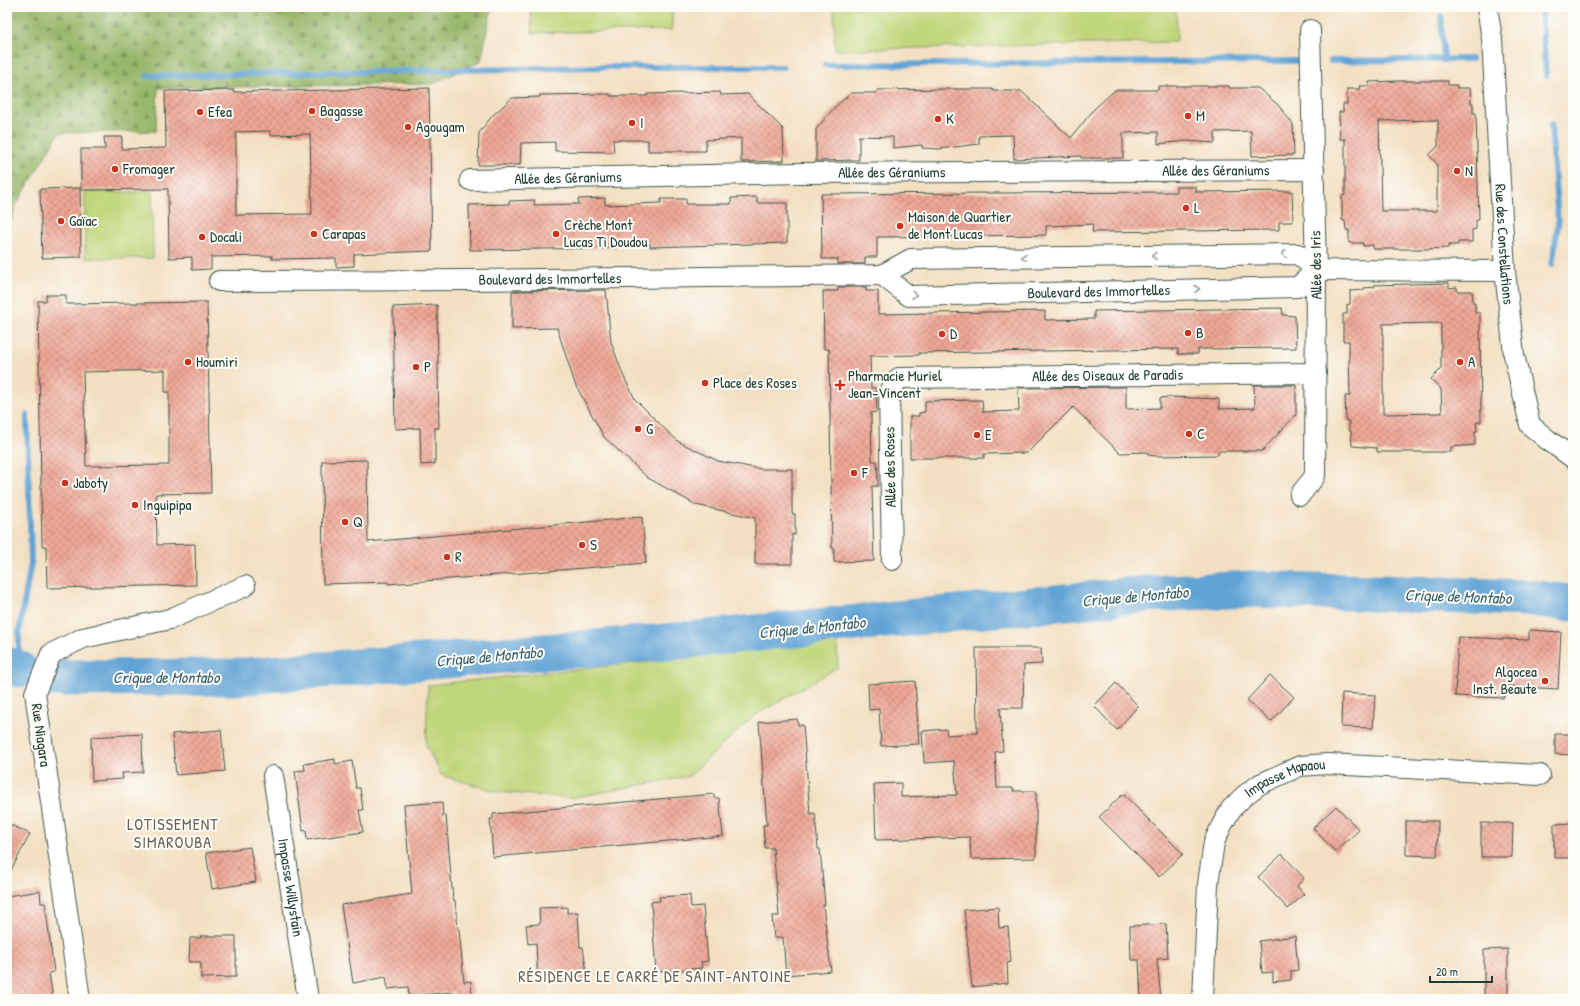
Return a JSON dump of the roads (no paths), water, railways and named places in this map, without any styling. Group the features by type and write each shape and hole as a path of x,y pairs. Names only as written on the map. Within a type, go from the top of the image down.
{"street":[{"name":"Rue des Constellations","path":"1487,7 1492,38 1505,271 1514,355 1530,425 1573,458"},
{"name":"Allée des Iris","path":"1300,495 1315,476 1316,270 1310,30"},
{"name":"Allée des Géraniums","path":"470,180 799,173 1314,170"},
{"name":"Boulevard des Immortelles","path":"219,281 468,280 882,275 911,259 1298,254 1316,270 1298,287 909,296 882,275"},
{"path":"1316,270 1505,271"},
{"name":"Allée des Oiseaux de Paradis","path":"899,378 1316,373"},
{"name":"Allée des Roses","path":"892,560 889,392 899,378"},
{"name":"Rue Niagara","path":"80,999 35,693 51,654 70,643 84,638 170,619 245,586"},
{"name":"Impasse Mapaou","path":"1203,999 1208,884 1214,842 1231,809 1245,794 1260,784 1300,766 1327,764 1540,774"},
{"name":"Impasse Willystain","path":"274,776 308,999"}],"waterway":[{"path":"1541,7 1546,76"},
{"path":"1441,16 1444,60"},
{"path":"1331,61 1471,59"},
{"path":"825,65 1296,61"},
{"path":"147,76 605,67 783,67"},
{"path":"1551,124 1558,224 1552,265"},
{"path":"19,669 19,632 31,563 27,415"},
{"name":"Crique de Montabo","path":"54,678 234,677 666,642 1147,594 1251,589 1531,598 1570,603"},
{"name":"Crique de Montabo","path":"7,665 19,669"}],"place":[{"name":"Bagasse","path":"312,111"},
{"name":"Efea","path":"200,112"},
{"name":"M","path":"1188,116"},
{"name":"K","path":"938,119"},
{"name":"I","path":"632,123"},
{"name":"Agougam","path":"408,127"},
{"name":"Fromager","path":"115,169"},
{"name":"N","path":"1457,171"},
{"name":"L","path":"1186,208"},
{"name":"Gaïac","path":"61,221"},
{"name":"Maison de Quartier de Mont Lucas","path":"900,226"},
{"name":"Carapas","path":"314,234"},
{"name":"Crèche Mont Lucas Ti Doudou","path":"556,234"},
{"name":"Docali","path":"202,237"},
{"name":"B","path":"1188,333"},
{"name":"D","path":"942,334"},
{"name":"Houmiri","path":"188,362"},
{"name":"A","path":"1460,362"},
{"name":"P","path":"416,367"},
{"name":"Place des Roses","path":"705,383"},
{"name":"Pharmacie Muriel Jean-Vincent","path":"840,385"},
{"name":"G","path":"638,429"},
{"name":"C","path":"1189,434"},
{"name":"E","path":"977,435"},
{"name":"F","path":"854,473"},
{"name":"Jaboty","path":"65,483"},
{"name":"Inguipipa","path":"135,505"},
{"name":"Q","path":"345,522"},
{"name":"S","path":"582,545"},
{"name":"R","path":"447,557"},
{"name":"Algocea Inst. Beaute","path":"1545,681"}],"district":[{"name":"LOTISSEMENT SIMAROUBA","path":"173,833"},
{"name":"RÉSIDENCE LE CARRÉ DE SAINT-ANTOINE","path":"655,976"}]}
